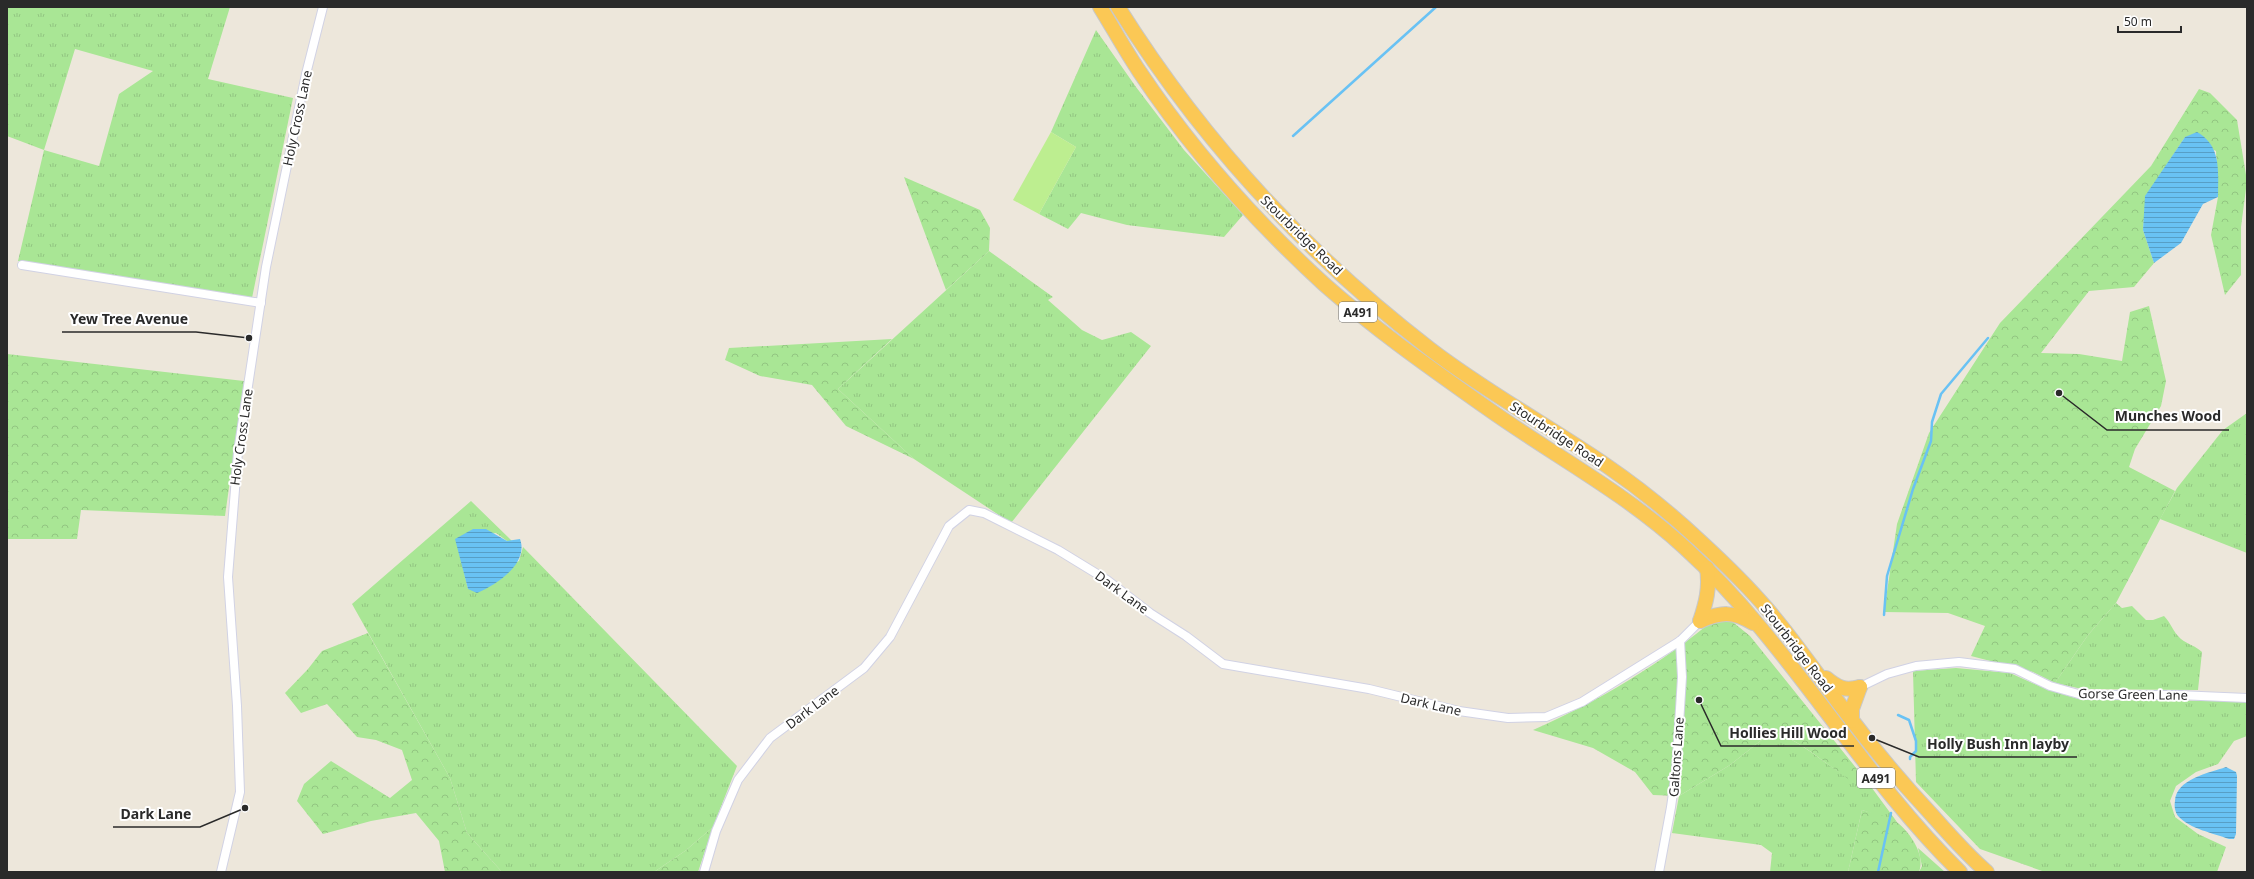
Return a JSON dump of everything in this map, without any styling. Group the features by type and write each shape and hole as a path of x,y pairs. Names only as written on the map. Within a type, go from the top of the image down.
{"highway":[{"name":"Stourbridge Road","path":"1100,7 1139,71 1198,151 1248,209 1325,285 1385,335 1491,411 1645,514 1707,568 1761,627 1871,772 1936,849 1960,872"},
{"name":"Stourbridge Road","path":"1118,7 1166,79 1215,144 1262,198 1320,255 1430,349 1510,404 1608,467 1668,513 1754,593 1852,721 1920,802 1954,840 1987,872"},
{"path":"1700,621 1708,599 1707,568"},
{"path":"1700,621 1715,615 1729,613 1744,618 1761,627"},
{"path":"1814,670 1838,688 1845,689 1860,687 1852,709 1852,721"}],"street":[{"name":"Holy Cross Lane","path":"221,872 240,792 237,706 228,576 230,534 238,452 266,268 306,74 323,7"},
{"path":"22,265 261,303"},
{"name":"Dark Lane","path":"704,872 716,831 738,780 770,738 864,668 890,638 949,526 969,510 984,514 1058,550 1107,580 1150,613 1223,664 1369,689 1459,710 1508,718 1546,717 1582,702 1680,641 1700,621"},
{"name":"Galtons Lane","path":"1659,872 1672,807 1676,772 1682,677 1680,641"},
{"name":"Gorse Green Lane","path":"1860,687 1887,674 1916,666 1959,662 2014,669 2050,686 2082,695 2178,695 2247,698"}],"green space":[{"path":"7,7 230,7 208,79 293,98 252,298 18,261 44,150 7,136","holes":["75,49 153,71 119,94 99,166 44,150"]},
{"path":"1096,30 1136,87 1184,150 1243,215 1224,237 1127,225 1081,213 1068,229 1039,214 1076,147 1051,132"},
{"path":"2199,89 2210,93 2237,120 2247,181 2241,227 2241,275 2225,295 2211,235 2218,197 2216,151 2185,137 2146,196 2143,230 2154,263 2134,287 2089,291 2041,353 2079,354 2122,361 2130,312 2149,306 2166,381 2161,406 2135,449 2129,467 2175,491 2116,603 2088,635 2055,683 2033,672 1971,656 1985,626 1948,613 1884,612 1897,524 1929,433 2000,323 2151,166"},
{"path":"1051,132 1076,147 1039,214 1013,200"},
{"path":"904,177 980,210 990,228 989,251 946,290"},
{"path":"989,251 1053,297 1048,300 1082,330 1102,340 1131,332 1151,346 1011,523 914,459 838,389"},
{"path":"892,339 838,389 914,459 846,426 812,385 760,376 725,360 729,348"},
{"path":"7,354 244,381 225,516 81,510 77,539 7,539"},
{"path":"2247,413 2247,553 2160,519 2177,488 2223,430"},
{"path":"471,501 513,542 507,541 496,533 456,539 468,589 519,561 523,547 737,766 713,827 685,851 654,872 502,872 467,833 450,778 352,604"},
{"path":"2116,603 2122,608 2132,606 2146,620 2153,620 2164,616 2181,639 2202,652 2198,690 2082,689 2055,683 2088,635"},
{"path":"1717,617 1729,619 1750,636 1869,784 1861,787 1796,742 1773,731 1730,765 1679,796 1653,795 1635,772 1593,748 1533,730 1582,707 1652,666"},
{"path":"368,633 450,778 467,833 502,872 445,872 439,841 416,813 371,821 323,834 297,801 304,784 331,761 390,798 412,780 402,750 376,740 357,737 327,704 301,713 285,693 308,669 322,651"},
{"path":"1956,668 2010,673 2046,689 2082,700 2247,701 2247,736 2234,741 2218,764 2196,772 2176,786 2170,801 2175,817 2198,834 2226,847 2217,872 2045,872 1980,849 1916,782 1913,671"},
{"path":"1773,731 1796,742 1861,786 1869,784 1897,822 1862,810 1848,872 1770,872 1772,853 1761,845 1672,833 1679,796 1730,765"},
{"path":"1862,810 1890,818 1903,827 1912,838 1919,852 1921,865 1919,872 1848,872"},
{"path":"713,827 698,872 654,872 685,851"},
{"path":"1918,848 1945,872 1919,872 1922,866"}],"water":[{"path":"2197,132 2205,138 2215,152 2218,169 2218,197 2203,204 2181,243 2154,263 2143,230 2145,196 2185,137"},
{"path":"473,529 486,529 507,541 520,539 522,548 516,565 502,579 477,593 468,589 455,539"},
{"path":"2226,767 2236,772 2237,776 2236,834 2234,839 2209,833 2189,824 2178,816 2175,807 2177,793 2187,782 2194,778"}],"waterway":[{"path":"1293,136 1436,7"},
{"path":"1884,615 1887,576 1913,489 1931,441 1932,422 1941,394 1988,338"},
{"path":"1898,715 1909,720 1916,741 1916,751 1910,759"},
{"path":"1878,872 1891,813"}],"place":[{"name":"Yew Tree Avenue","path":"249,338"},
{"name":"Munches Wood","path":"2059,393"},
{"name":"Hollies Hill Wood","path":"1699,700"},
{"name":"Holly Bush Inn layby","path":"1872,738"},
{"name":"Dark Lane","path":"245,808"}]}
